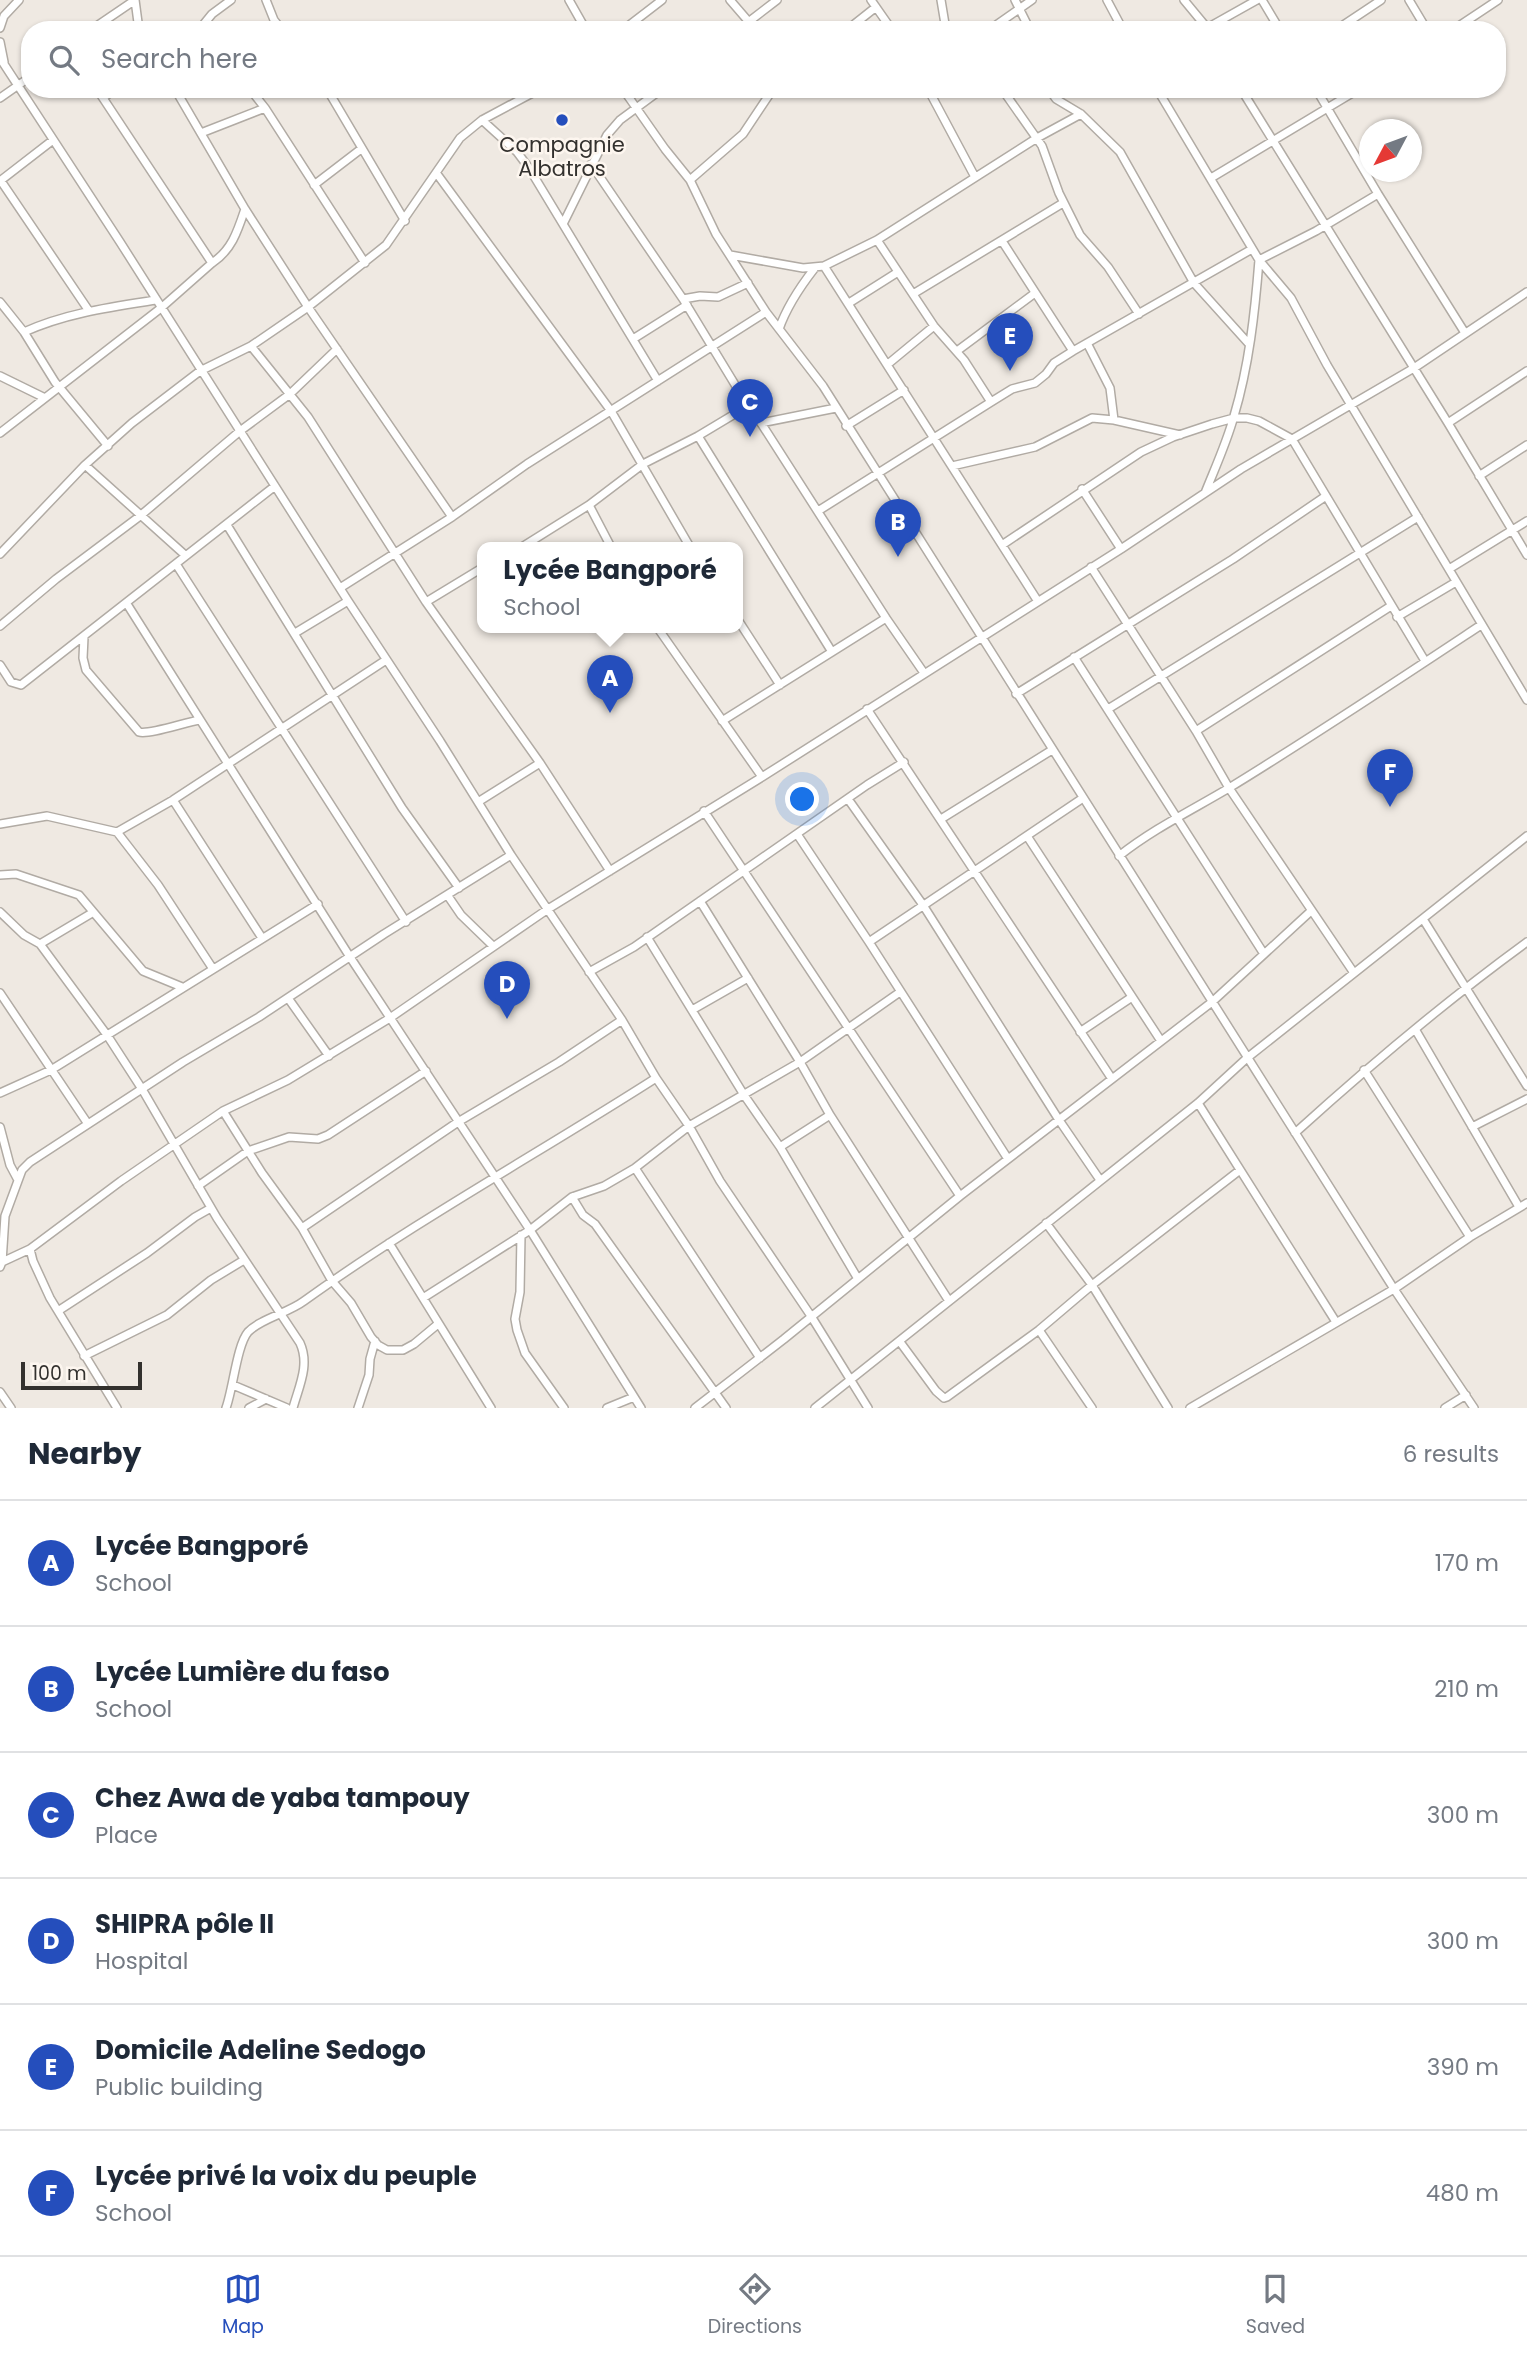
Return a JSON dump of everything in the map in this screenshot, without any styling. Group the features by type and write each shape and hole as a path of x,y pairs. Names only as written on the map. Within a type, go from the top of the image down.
{"street":[{"path":"0,28 4,16 19,0"},
{"path":"104,21 135,0 138,21"},
{"path":"208,21 230,0"},
{"path":"266,0 275,21"},
{"path":"569,0 581,21"},
{"path":"635,21 662,0"},
{"path":"730,0 747,21"},
{"path":"749,21 777,0"},
{"path":"871,0 886,21"},
{"path":"941,0 944,21"},
{"path":"1015,0 1026,21"},
{"path":"1002,21 1032,0"},
{"path":"1107,0 1118,21"},
{"path":"1184,0 1201,21"},
{"path":"1222,21 1260,0 1274,21"},
{"path":"1350,21 1381,0"},
{"path":"1409,0 1421,21"},
{"path":"1466,21 1498,0"},
{"path":"858,21 876,7"},
{"path":"0,42 2,61 21,88"},
{"path":"0,98 19,85"},
{"path":"27,98 511,856 622,1020 656,1078 689,1126 720,1181 811,1316 868,1408"},
{"path":"103,98 212,263"},
{"path":"180,98 245,209 308,307 452,517"},
{"path":"257,98 365,263"},
{"path":"332,98 405,221"},
{"path":"0,554 85,465 132,423 200,371 251,346 308,307 386,245 460,138 482,120 523,98"},
{"path":"629,98 690,180 716,234 766,312 823,386 1394,1289 1474,1408"},
{"path":"563,224 607,135 620,120 651,98"},
{"path":"690,180 743,134 767,98"},
{"path":"933,98 975,177"},
{"path":"1008,98 1037,138 1063,203 1080,235 1108,267 1139,314"},
{"path":"1055,98 1081,114 1120,152 1194,283 1250,344"},
{"path":"1163,98 1259,260 1291,298 1527,700"},
{"path":"1246,98 1527,555"},
{"path":"1321,98 1465,333"},
{"path":"1212,178 1345,98"},
{"path":"201,133 265,108"},
{"path":"730,255 814,269 824,266 877,240 1037,138 1081,114"},
{"path":"482,120 517,152 658,381"},
{"path":"53,140 0,181 89,311"},
{"path":"314,185 361,149"},
{"path":"591,164 685,302 748,406 924,673"},
{"path":"437,174 611,411 687,542"},
{"path":"1259,260 1325,226 1378,194"},
{"path":"913,294 1063,203"},
{"path":"0,433 161,308 224,253 235,238 245,209"},
{"path":"877,240 934,326 957,351 991,402"},
{"path":"1002,241 1073,351"},
{"path":"818,511 1012,389 1035,383 1054,363 1073,351 1252,248"},
{"path":"1205,494 1234,418 1250,344 1259,260"},
{"path":"824,266 1037,600"},
{"path":"779,329 800,287 814,269"},
{"path":"849,303 898,272"},
{"path":"633,339 685,302 700,296 718,297 748,283"},
{"path":"1,1264 30,1249 223,1111 288,1080 390,1018 548,909 762,777 1292,439 1414,368 1527,292"},
{"path":"957,351 1035,293"},
{"path":"24,332 49,321 89,311 156,300"},
{"path":"0,302 24,332 60,388 108,446"},
{"path":"341,588 452,517 527,464 766,312"},
{"path":"888,364 934,326"},
{"path":"1087,343 1110,388 1114,420"},
{"path":"251,346 315,427 426,602 540,762 610,871"},
{"path":"0,626 56,579 140,516 240,431 290,394 337,349"},
{"path":"1448,423 1527,371"},
{"path":"0,376 45,398"},
{"path":"846,426 904,390"},
{"path":"530,542 589,505 643,464 748,406"},
{"path":"761,423 836,408"},
{"path":"952,466 1028,449 1092,418 1114,420 1181,435"},
{"path":"1002,545 1141,452 1181,435 1234,418 1259,421 1292,439 1425,661"},
{"path":"698,436 832,652"},
{"path":"1479,477 1527,445"},
{"path":"85,465 185,555"},
{"path":"0,665 11,682 22,685 275,486"},
{"path":"1082,489 1121,549"},
{"path":"1016,694 1233,559 1326,496"},
{"path":"589,505 608,542"},
{"path":"1108,709 1418,517"},
{"path":"1449,569 1527,521"},
{"path":"227,525 402,808 459,888"},
{"path":"176,564 406,922"},
{"path":"1091,567 1229,788 1354,973"},
{"path":"426,602 477,571"},
{"path":"1398,617 1456,582"},
{"path":"295,633 348,601"},
{"path":"127,604 350,957 530,1230 641,1408"},
{"path":"1196,732 1391,606"},
{"path":"722,721 886,618"},
{"path":"1119,856 1481,625"},
{"path":"743,628 780,685"},
{"path":"660,633 762,777"},
{"path":"84,637 83,664 86,670 139,732 148,734 180,723 200,720"},
{"path":"1074,657 1264,954"},
{"path":"117,832 173,800 386,660"},
{"path":"867,709 1112,1079"},
{"path":"941,819 1052,750"},
{"path":"478,802 540,762"},
{"path":"589,972 647,937 904,762"},
{"path":"869,942 1083,798"},
{"path":"848,799 923,905 1059,1121 1100,1180"},
{"path":"173,800 262,938"},
{"path":"704,811 960,1196"},
{"path":"0,824 47,816 117,832 158,884 213,969"},
{"path":"797,834 1008,1159"},
{"path":"1027,835 1161,1041"},
{"path":"815,1408 1198,1102 1247,1058 1527,836"},
{"path":"1,1264 5,1219 25,1166 511,856"},
{"path":"0,875 16,874 82,897 92,913 143,971 182,987"},
{"path":"448,896 461,915 493,946"},
{"path":"700,901 830,1115 949,1301"},
{"path":"0,1093 51,1070 318,904"},
{"path":"695,1408 960,1196 1212,1002 1311,911"},
{"path":"40,944 92,913"},
{"path":"1,915 24,935 40,944 107,1035 142,1089 211,1208 304,1352 303,1375 293,1408"},
{"path":"1423,919 1527,1086"},
{"path":"647,937 744,1095 780,1147 858,1279"},
{"path":"1295,1133 1364,1070 1465,987 1526,946"},
{"path":"692,1010 748,978"},
{"path":"423,1298 530,1230 572,1198 604,1186 635,1168 689,1126 800,1062 900,992"},
{"path":"0,993 88,1124"},
{"path":"1080,1032 1132,997"},
{"path":"288,998 329,1056"},
{"path":"302,1228 458,1122 559,1062 622,1020"},
{"path":"1415,1029 1519,1207"},
{"path":"1364,1070 1469,1237"},
{"path":"198,1186 248,1151 289,1137 318,1139 328,1135 426,1071"},
{"path":"226,1408 240,1348 246,1335 261,1322 280,1315 389,1243 656,1078"},
{"path":"1472,1127 1527,1099"},
{"path":"1198,1102 1336,1322"},
{"path":"223,1111 302,1228 332,1281 351,1303 375,1341 387,1350 403,1350 438,1324"},
{"path":"780,1147 830,1115"},
{"path":"0,1127 10,1165 18,1180"},
{"path":"635,1168 760,1358"},
{"path":"900,1342 944,1398 1039,1330 1092,1285 1240,1170"},
{"path":"572,1198 583,1215 595,1224 726,1408"},
{"path":"1189,1408 1394,1289 1469,1237 1527,1203"},
{"path":"58,1311 211,1208"},
{"path":"1046,1223 1092,1285 1168,1408"},
{"path":"521,1235 520,1292 515,1319 517,1330 525,1353 564,1408"},
{"path":"389,1243 491,1408"},
{"path":"30,1249 33,1261 58,1311 117,1408"},
{"path":"84,1356 167,1315 211,1280 244,1260"},
{"path":"1039,1330 1092,1408"},
{"path":"358,1408 369,1375 375,1341"},
{"path":"233,1385 287,1408"},
{"path":"0,1392 11,1408"},
{"path":"1445,1408 1466,1395"},
{"path":"607,1408 634,1397"},
{"path":"249,1408 266,1399"}],"place":[{"name":"Compagnie Albatros","path":"562,120"},
{"name":"Domicile Adeline Sedogo","path":"1010,371"},
{"name":"Chez Awa de yaba tampouy","path":"750,437"},
{"name":"Lycée Lumière du faso","path":"898,557"},
{"name":"Lycée Bangporé","path":"610,713"},
{"name":"Lycée privé la voix du peuple","path":"1390,807"},
{"name":"SHIPRA pôle II","path":"507,1019"}]}
